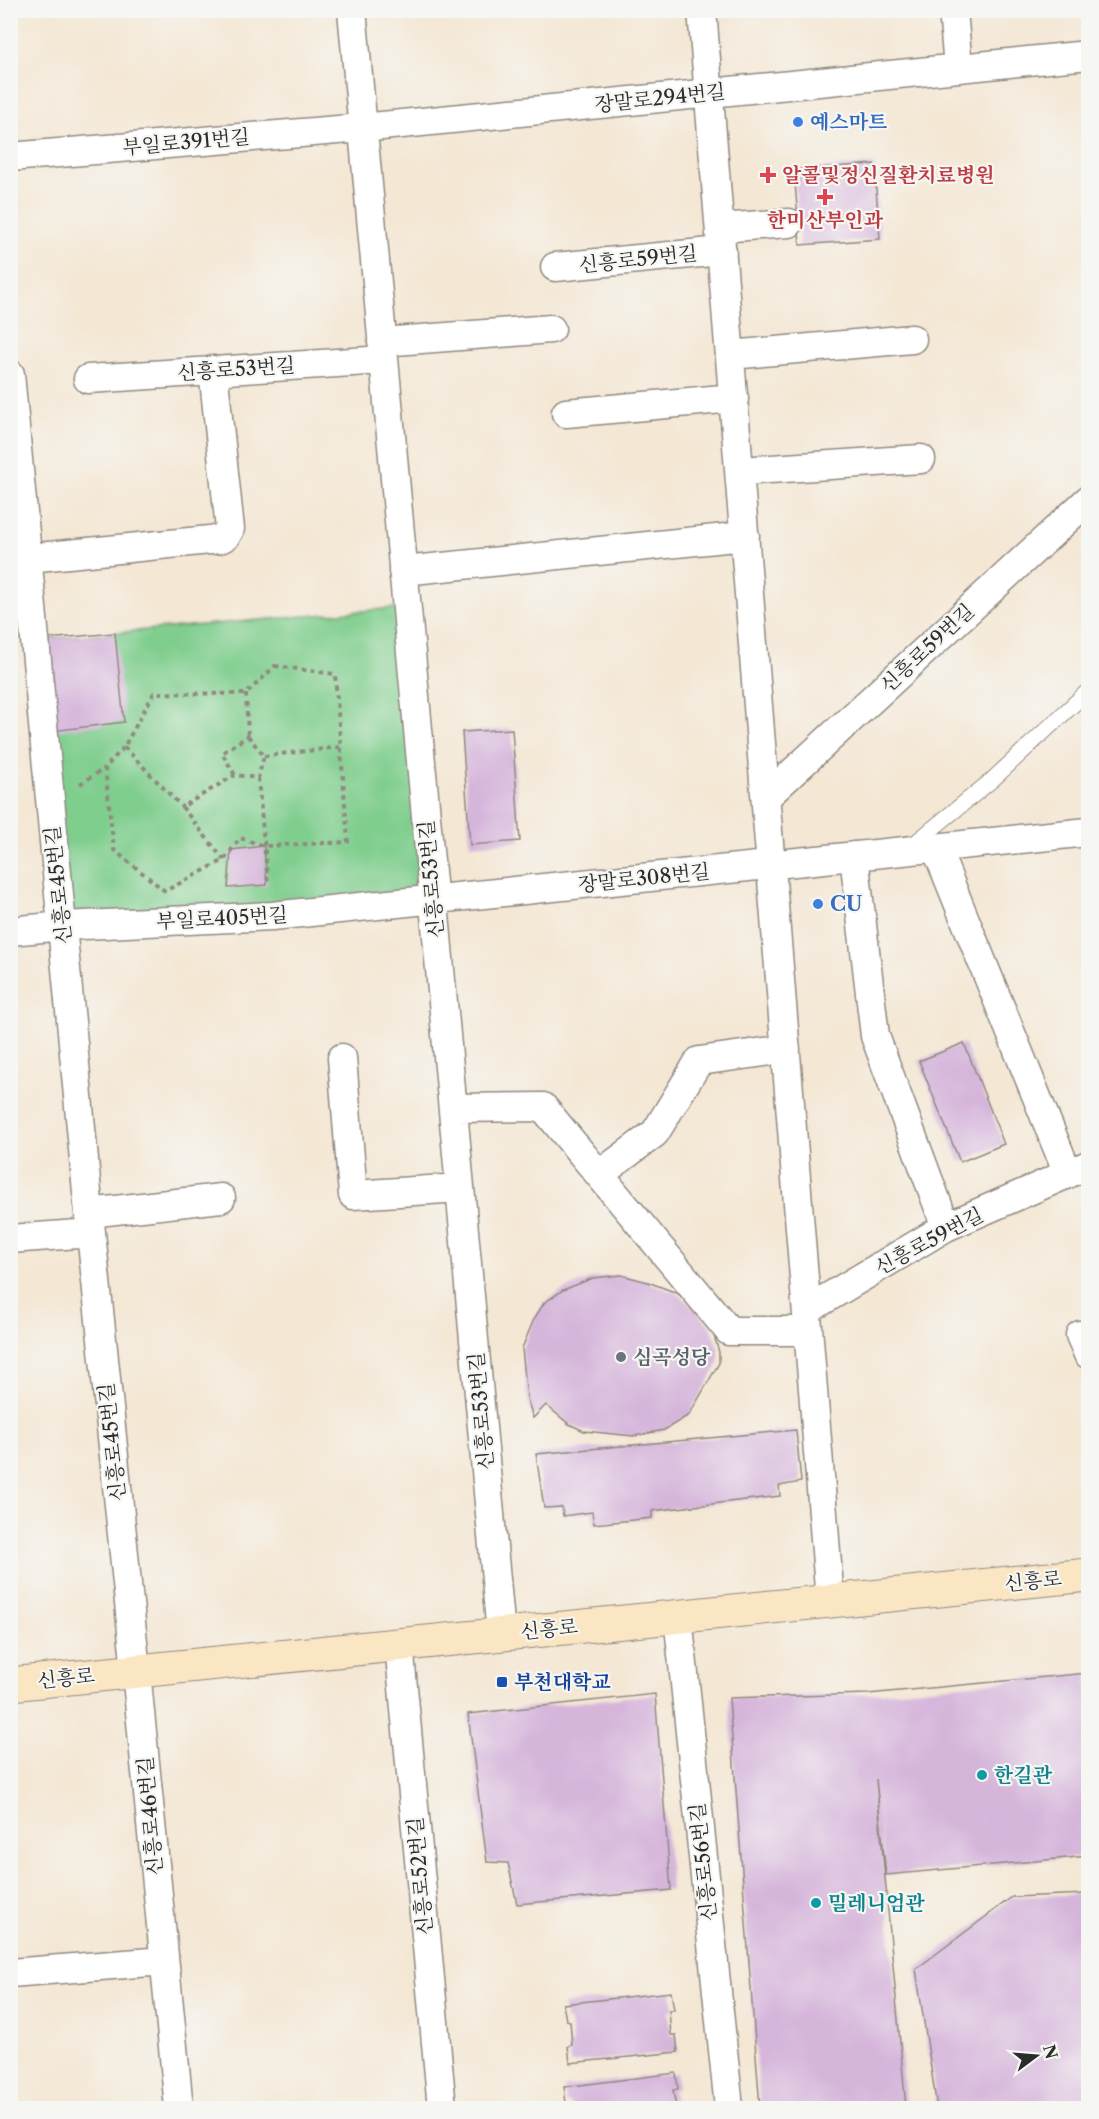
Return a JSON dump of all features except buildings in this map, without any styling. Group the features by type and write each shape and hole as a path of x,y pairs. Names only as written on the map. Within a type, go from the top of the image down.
{"street":[{"name":"신흥로53번길","path":"352,10 501,1634"},
{"name":"신흥로59번길","path":"702,10 830,1601"},
{"path":"953,10 958,68"},
{"name":"장말로294번길","path":"362,128 1089,55"},
{"name":"부일로391번길","path":"10,157 362,128"},
{"name":"신흥로59번길","path":"555,267 721,239 789,223"},
{"name":"신흥로53번길","path":"88,379 213,370 551,329"},
{"path":"730,355 912,339"},
{"path":"28,558 220,539 226,536 230,529 213,370"},
{"name":"신흥로45번길","path":"10,374 90,1223 136,1671"},
{"path":"566,413 734,398"},
{"path":"740,471 921,459"},
{"name":"신흥로59번길","path":"766,796 1089,500"},
{"path":"403,571 745,536"},
{"name":"장말로308번길","path":"433,899 1089,832"},
{"path":"936,848 1078,1170"},
{"path":"854,856 875,1036 946,1227"},
{"name":"부일로405번길","path":"10,931 63,926 272,916 433,899"},
{"path":"600,1174 655,1133 699,1061 786,1049"},
{"path":"342,1058 353,1196 460,1188"},
{"path":"453,1108 543,1107 729,1331 807,1320"},
{"name":"신흥로59번길","path":"807,1320 946,1227 1078,1170"},
{"path":"10,1239 221,1198"},
{"name":"신흥로","path":"10,1684 1089,1575"},
{"name":"신흥로56번길","path":"678,1616 729,2109"},
{"name":"신흥로52번길","path":"399,1644 442,2109"},
{"name":"신흥로46번길","path":"136,1671 179,2109"},
{"path":"10,1973 164,1960"}],"lane":[{"path":"904,851 992,780 1089,691"}],"path":[{"path":"274,666 335,674 348,842 264,846 240,838 224,860 165,891 114,850 105,768 124,747 154,693 246,694 274,666"},
{"path":"246,694 248,736 264,756"},
{"path":"235,775 222,753 248,736"},
{"path":"124,747 182,807 224,860"},
{"path":"264,756 341,747"},
{"path":"264,756 258,778 264,846"},
{"path":"182,807 235,775 258,778"}],"green space":[{"path":"406,607 433,899 63,926 35,640"}],"place":[{"name":"예스마트","path":"798,122"},
{"name":"알콜및정신질환치료병원","path":"768,175"},
{"name":"한미산부인과","path":"825,197"},
{"name":"CU","path":"818,904"},
{"name":"심곡성당","path":"621,1357"},
{"name":"부천대학교","path":"502,1682"},
{"name":"한길관","path":"982,1775"},
{"name":"밀레니엄관","path":"816,1903"}]}
